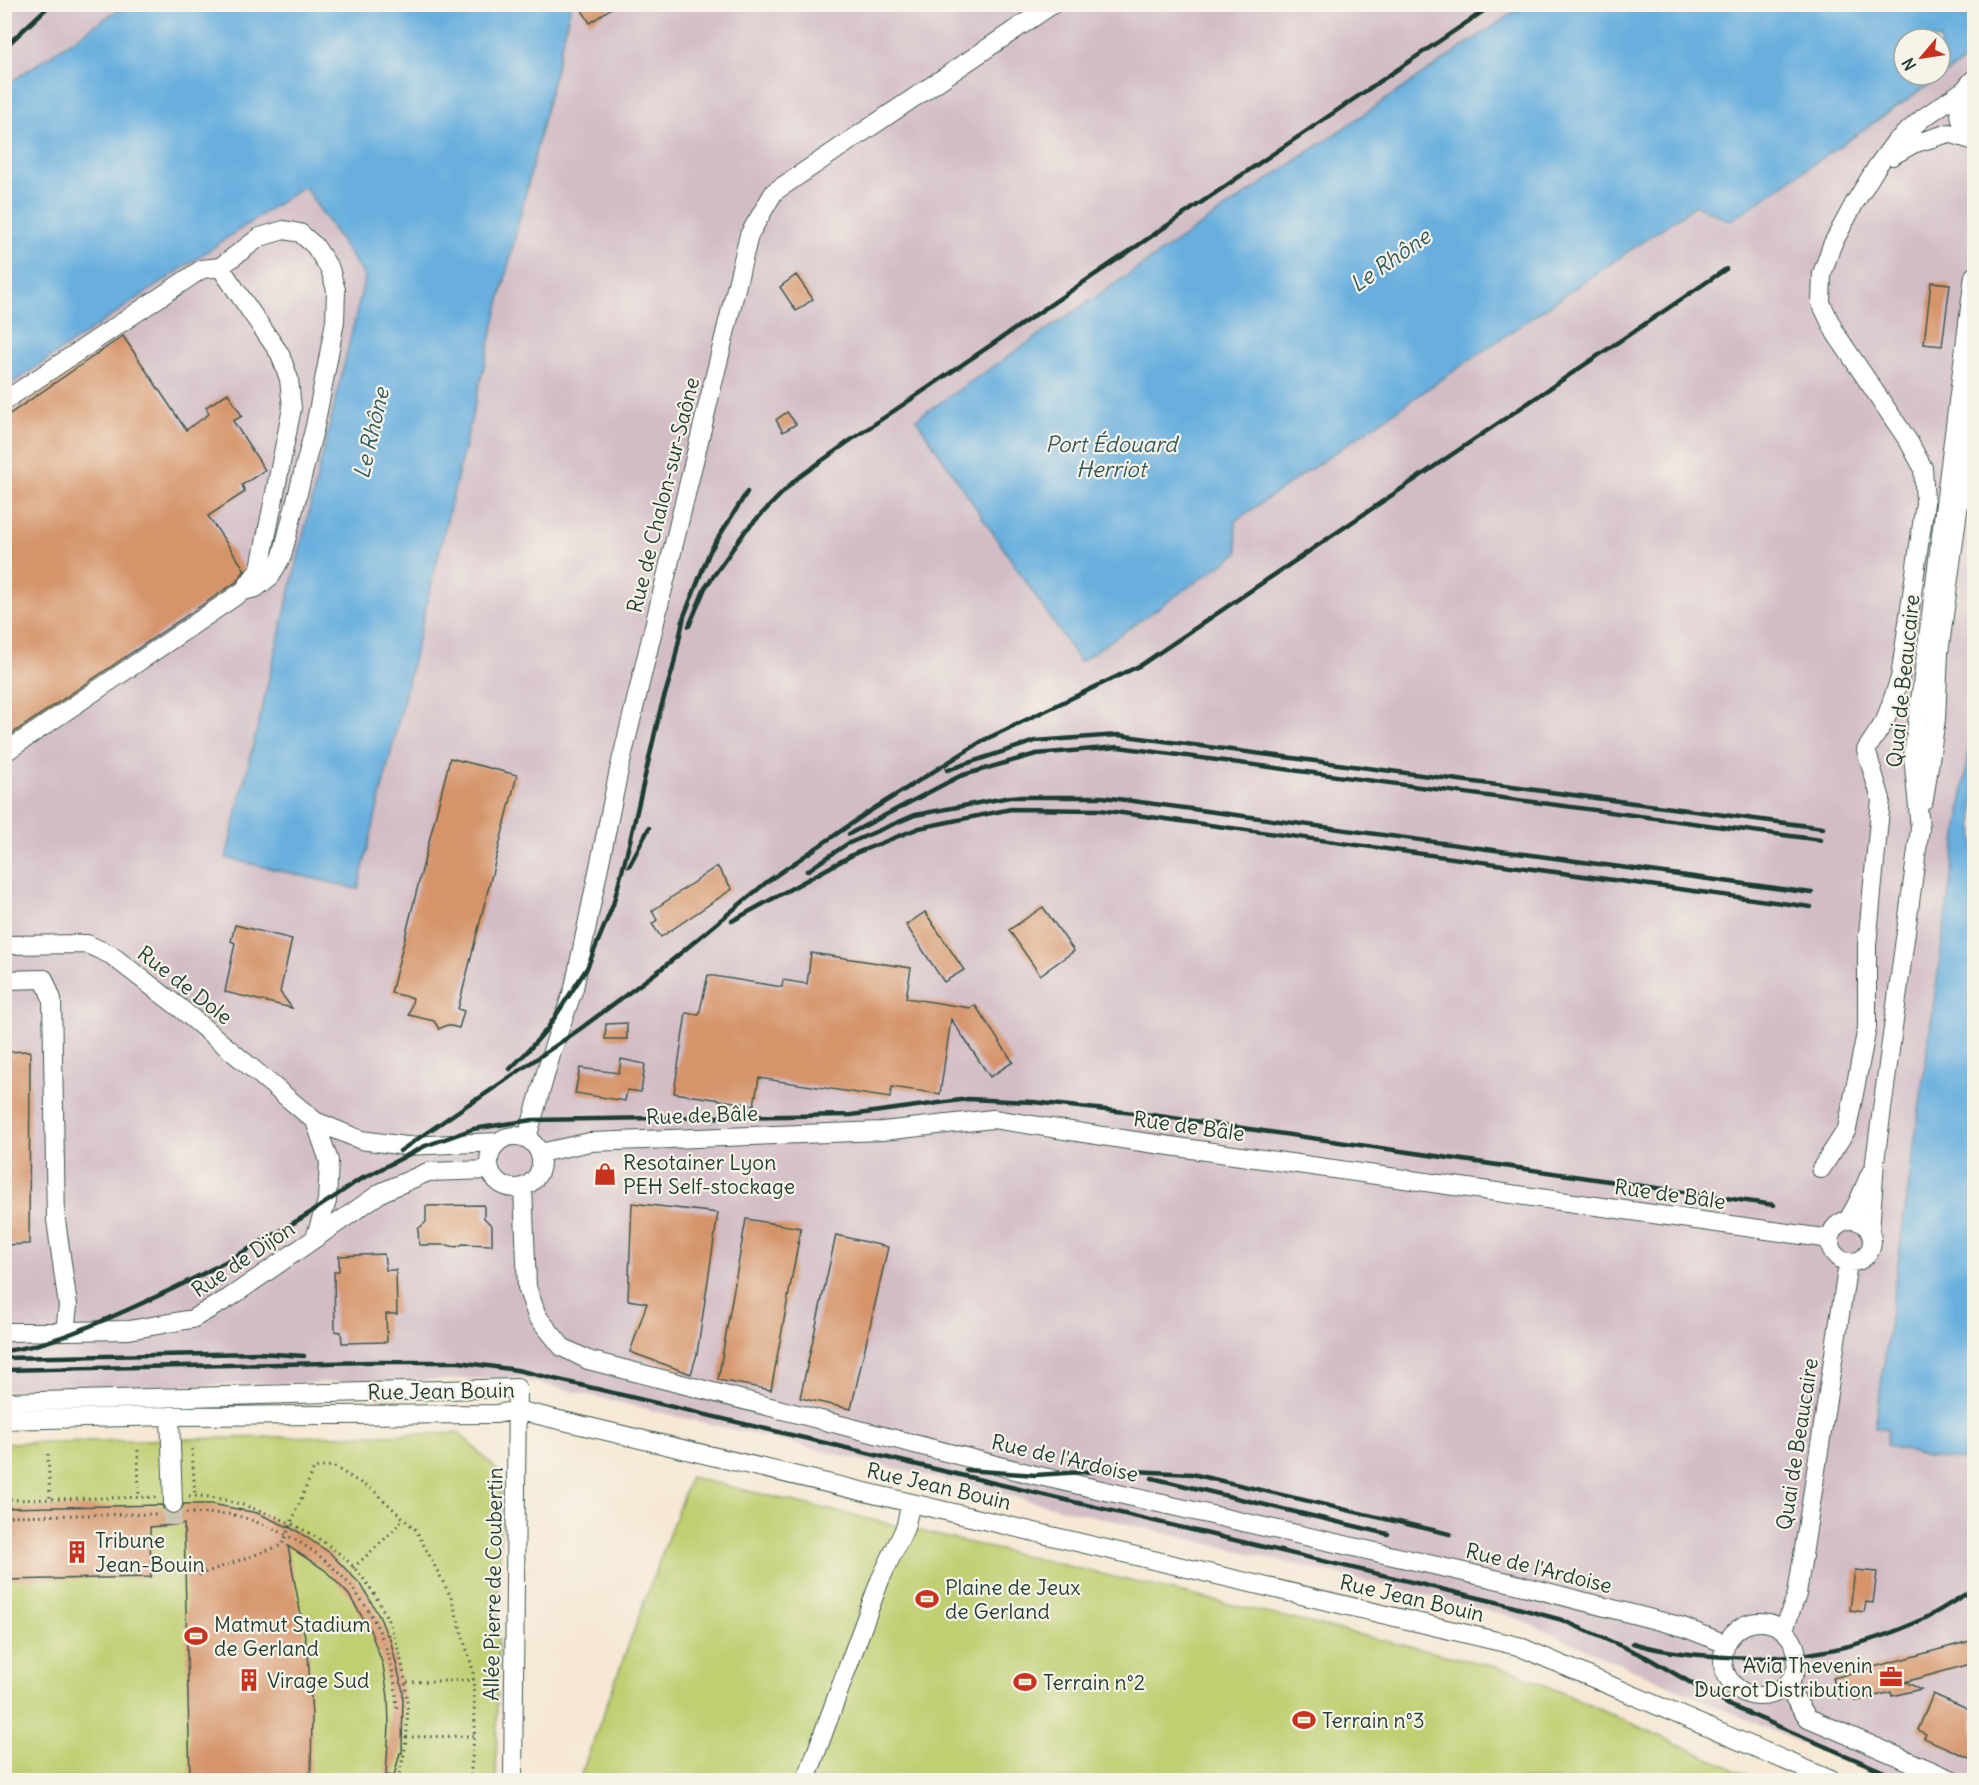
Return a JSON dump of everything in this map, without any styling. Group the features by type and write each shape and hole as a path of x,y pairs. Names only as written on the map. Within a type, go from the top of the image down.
{"street":[{"name":"Rue de Chalon-sur-Saône","path":"526,1138 574,988 619,770 749,235 774,192 1053,4"},
{"path":"1969,84 1960,100 1959,112 1966,133 1974,141"},
{"path":"1821,1169 1847,1129 1867,1028 1867,945 1881,799 1866,750 1886,721 1900,678 1925,503 1923,468 1909,442 1836,334 1821,303 1822,274 1832,245 1878,165 1895,142 1969,84"},
{"path":"1878,165 1913,144 1949,133 1974,141"},
{"path":"4,401 202,269 220,267 260,237 284,230 300,233 315,246 330,268 336,290 334,321 321,395 282,556 271,576 256,588 243,591"},
{"path":"4,753 243,591 260,568 292,408 290,379 280,354 220,267"},
{"name":"Quai de Beaucaire","path":"1784,1629 1797,1594 1848,1263 1854,1263 1866,1257 1872,1245 1870,1232 1874,1202 1875,1161 1920,828 1913,756 1974,276"},
{"path":"1936,718 1939,654 1974,391"},
{"path":"1920,828 1936,718 1950,655 1974,476"},
{"name":"Rue de Dole","path":"4,945 87,944 111,955 180,1008 315,1121 361,1140 406,1146 498,1142"},
{"path":"4,980 44,979 52,999 56,1220 68,1306 65,1331"},
{"name":"Rue de Bâle","path":"540,1153 590,1142 883,1131 993,1119 1830,1239"},
{"path":"315,1121 329,1161 327,1201 315,1238"},
{"path":"512,1136 526,1138 540,1153 542,1161 537,1178 531,1184 523,1187 507,1187 494,1178 490,1170 490,1155 498,1142 512,1136"},
{"name":"Quai de Beaucaire","path":"1830,1239 1836,1227 1848,1220 1875,1161"},
{"name":"Rue de Dijon","path":"4,1332 129,1330 192,1319 230,1298 382,1192 428,1172 490,1170"},
{"name":"Rue de l'Ardoise","path":"523,1187 527,1287 537,1316 562,1347 588,1360 1035,1475 1519,1585 1683,1627 1726,1644"},
{"path":"1848,1220 1861,1223 1870,1232"},
{"path":"1830,1239 1833,1252 1842,1261 1848,1263"},
{"name":"Rue Jean Bouin","path":"4,1402 517,1389"},
{"name":"Allée Pierre de Coubertin","path":"513,1780 517,1389"},
{"name":"Rue Jean Bouin","path":"4,1420 170,1416 496,1414 517,1410 1518,1646 1831,1780"},
{"path":"170,1416 174,1505"},
{"path":"806,1780 880,1580 906,1528 911,1503"},
{"path":"1762,1621 1784,1629 1796,1646 1798,1657 1793,1678 1775,1693 1763,1696 1751,1695 1739,1690 1724,1670 1723,1658 1726,1644 1732,1634 1751,1622 1762,1621"},
{"path":"1786,1686 1808,1718 1953,1780"}],"path":[{"path":"192,1449 195,1496"},
{"path":"138,1450 140,1497"},
{"path":"48,1454 50,1499"},
{"path":"200,1575 282,1545 314,1468 333,1466 375,1492 416,1530 451,1597 474,1670 474,1736 470,1780"},
{"path":"4,1516 174,1505 195,1496 233,1502 270,1514 315,1536 338,1552 368,1585 383,1613 401,1656 407,1682 409,1721 397,1780"},
{"path":"4,1500 140,1497 229,1514 260,1523 286,1535 309,1548 341,1574 367,1605 383,1638 393,1675 397,1712"},
{"path":"353,1568 404,1519"},
{"path":"407,1682 474,1680"},
{"path":"406,1737 474,1736"}],"shaded area":[{"path":"5,4 125,4 125,5 5,86"},
{"path":"571,5 1526,5 916,419 1080,662 1238,553 1235,521 1696,205 1730,221 1926,87 1952,87 1952,69 1974,54 1974,712 1876,1428 1888,1430 1887,1445 1927,1457 1962,1461 1965,1451 1974,1453 1974,1780 1885,1780 1511,1616 517,1378 5,1390 4,388 303,186 365,276 226,857 358,889"}],"green space":[{"path":"460,1433 501,1474 496,1780 5,1780 5,1443"},
{"name":"Plaine de Jeux de Gerland","path":"690,1477 1513,1671 1759,1780 579,1780"}],"water":[{"name":"Port Édouard Herriot","path":"1526,4 1974,5 1974,54 1952,69 1952,27 1892,27 1892,87 1926,87 1730,221 1696,205 1235,521 1238,553 1080,662 916,419"},
{"name":"Le Rhône","path":"125,5 571,5 358,889 226,858 365,277 304,186 5,388 5,86"},
{"path":"1974,712 1974,1453 1965,1451 1963,1461 1927,1457 1886,1445 1888,1430 1875,1428"}],"building":[{"path":"578,4 617,4 590,23"},
{"path":"796,275 813,299 796,311 780,287"},
{"path":"1931,282 1950,284 1942,346 1924,344"},
{"path":"123,336 186,430 209,414 206,407 228,393 242,416 233,421 265,470 242,485 245,492 208,516 245,570 236,582 4,739 4,418"},
{"path":"787,412 796,424 783,432 776,420"},
{"path":"450,758 517,775 458,1009 464,1011 459,1028 447,1025 439,1029 434,1021 409,1015 413,998 391,993"},
{"path":"717,866 732,889 661,937 652,924 657,920 652,911"},
{"path":"1043,907 1074,951 1040,975 1009,930"},
{"path":"925,912 964,970 944,982 906,925"},
{"path":"235,925 292,939 280,992 292,1008 225,992 235,943 231,941"},
{"path":"811,953 911,968 906,998 970,1008 975,1005 1013,1062 990,1077 951,1019 940,1094 892,1087 890,1098 759,1078 754,1105 674,1093 686,1013 699,1015 708,975 782,987 783,980 807,984"},
{"path":"627,1023 627,1039 605,1039 606,1024"},
{"path":"30,1051 29,1244 4,1245 4,1052"},
{"path":"621,1059 645,1064 641,1092 627,1090 625,1101 575,1093 580,1068 619,1073"},
{"path":"632,1203 718,1213 697,1354 691,1374 630,1352 647,1303 628,1300"},
{"path":"484,1205 484,1218 492,1226 492,1245 463,1244 456,1247 419,1245 418,1229 426,1222 426,1206"},
{"path":"746,1219 801,1228 771,1390 718,1380"},
{"path":"836,1235 888,1247 851,1409 800,1398"},
{"path":"384,1254 386,1270 396,1270 397,1314 386,1314 387,1342 342,1343 341,1332 335,1331 334,1272 339,1271 339,1256"},
{"path":"184,1504 212,1504 257,1513 297,1531 330,1553 362,1586 389,1635 403,1691 402,1753 400,1753 394,1776 386,1775 388,1697 383,1665 370,1630 349,1595 325,1570 288,1546 308,1653 312,1716 309,1780 190,1780 184,1524 150,1527 151,1577 4,1580 4,1508 162,1505 164,1510 173,1515 179,1513"},
{"path":"1855,1570 1877,1572 1873,1603 1866,1602 1864,1612 1850,1610"},
{"path":"1974,1640 1974,1663 1905,1682 1921,1689 1892,1696 1891,1692 1856,1701 1855,1694 1839,1699 1833,1678"},
{"path":"1933,1694 1974,1712 1974,1760 1924,1738 1926,1734 1918,1730"}],"tunnel":[{"path":"172,1525 173,1504"}],"railway":[{"path":"4,48 51,4"},
{"path":"689,626 705,588 746,530 795,480 1494,4"},
{"path":"472,1103 580,1029 665,966 768,881 870,811 984,740 1141,665 1726,269"},
{"path":"510,1069 547,1029 587,968 613,905 684,616 710,551 747,492"},
{"path":"947,770 1035,741 1118,735 1823,828"},
{"path":"849,834 960,776 1036,754 1118,747 1821,840"},
{"path":"807,871 847,844 915,815 1010,797 1103,797 1812,893"},
{"path":"732,921 856,853 919,828 1011,809 1100,810 1811,907"},
{"path":"629,866 649,828"},
{"path":"400,1151 476,1099"},
{"path":"356,1182 425,1146 473,1129 532,1120 851,1115 968,1099 1033,1102 1152,1115 1774,1205"},
{"path":"4,1351 20,1349 66,1336 187,1282 277,1233 363,1177"},
{"path":"4,1358 259,1353 304,1356"},
{"path":"4,1370 372,1362 459,1362 517,1370 1496,1602 1562,1620 1646,1657 1729,1705 1903,1780"},
{"path":"966,1470 1035,1475 1114,1470 1192,1474 1450,1534"},
{"path":"1152,1478 1388,1534"},
{"path":"1633,1643 1674,1652 1728,1657 1756,1658 1810,1654 1889,1634 1915,1623 1974,1589"}],"place":[{"name":"Resotainer Lyon PEH Self-stockage","path":"605,1174"},
{"name":"Tribune Jean-Bouin","path":"77,1552"},
{"name":"Plaine de Jeux de Gerland","path":"927,1599"},
{"name":"Matmut Stadium de Gerland","path":"196,1636"},
{"name":"Avia Thevenin Ducrot Distribution","path":"1891,1677"},
{"name":"Virage Sud","path":"249,1680"},
{"name":"Terrain n°2","path":"1025,1682"},
{"name":"Terrain n°3","path":"1304,1720"}]}
